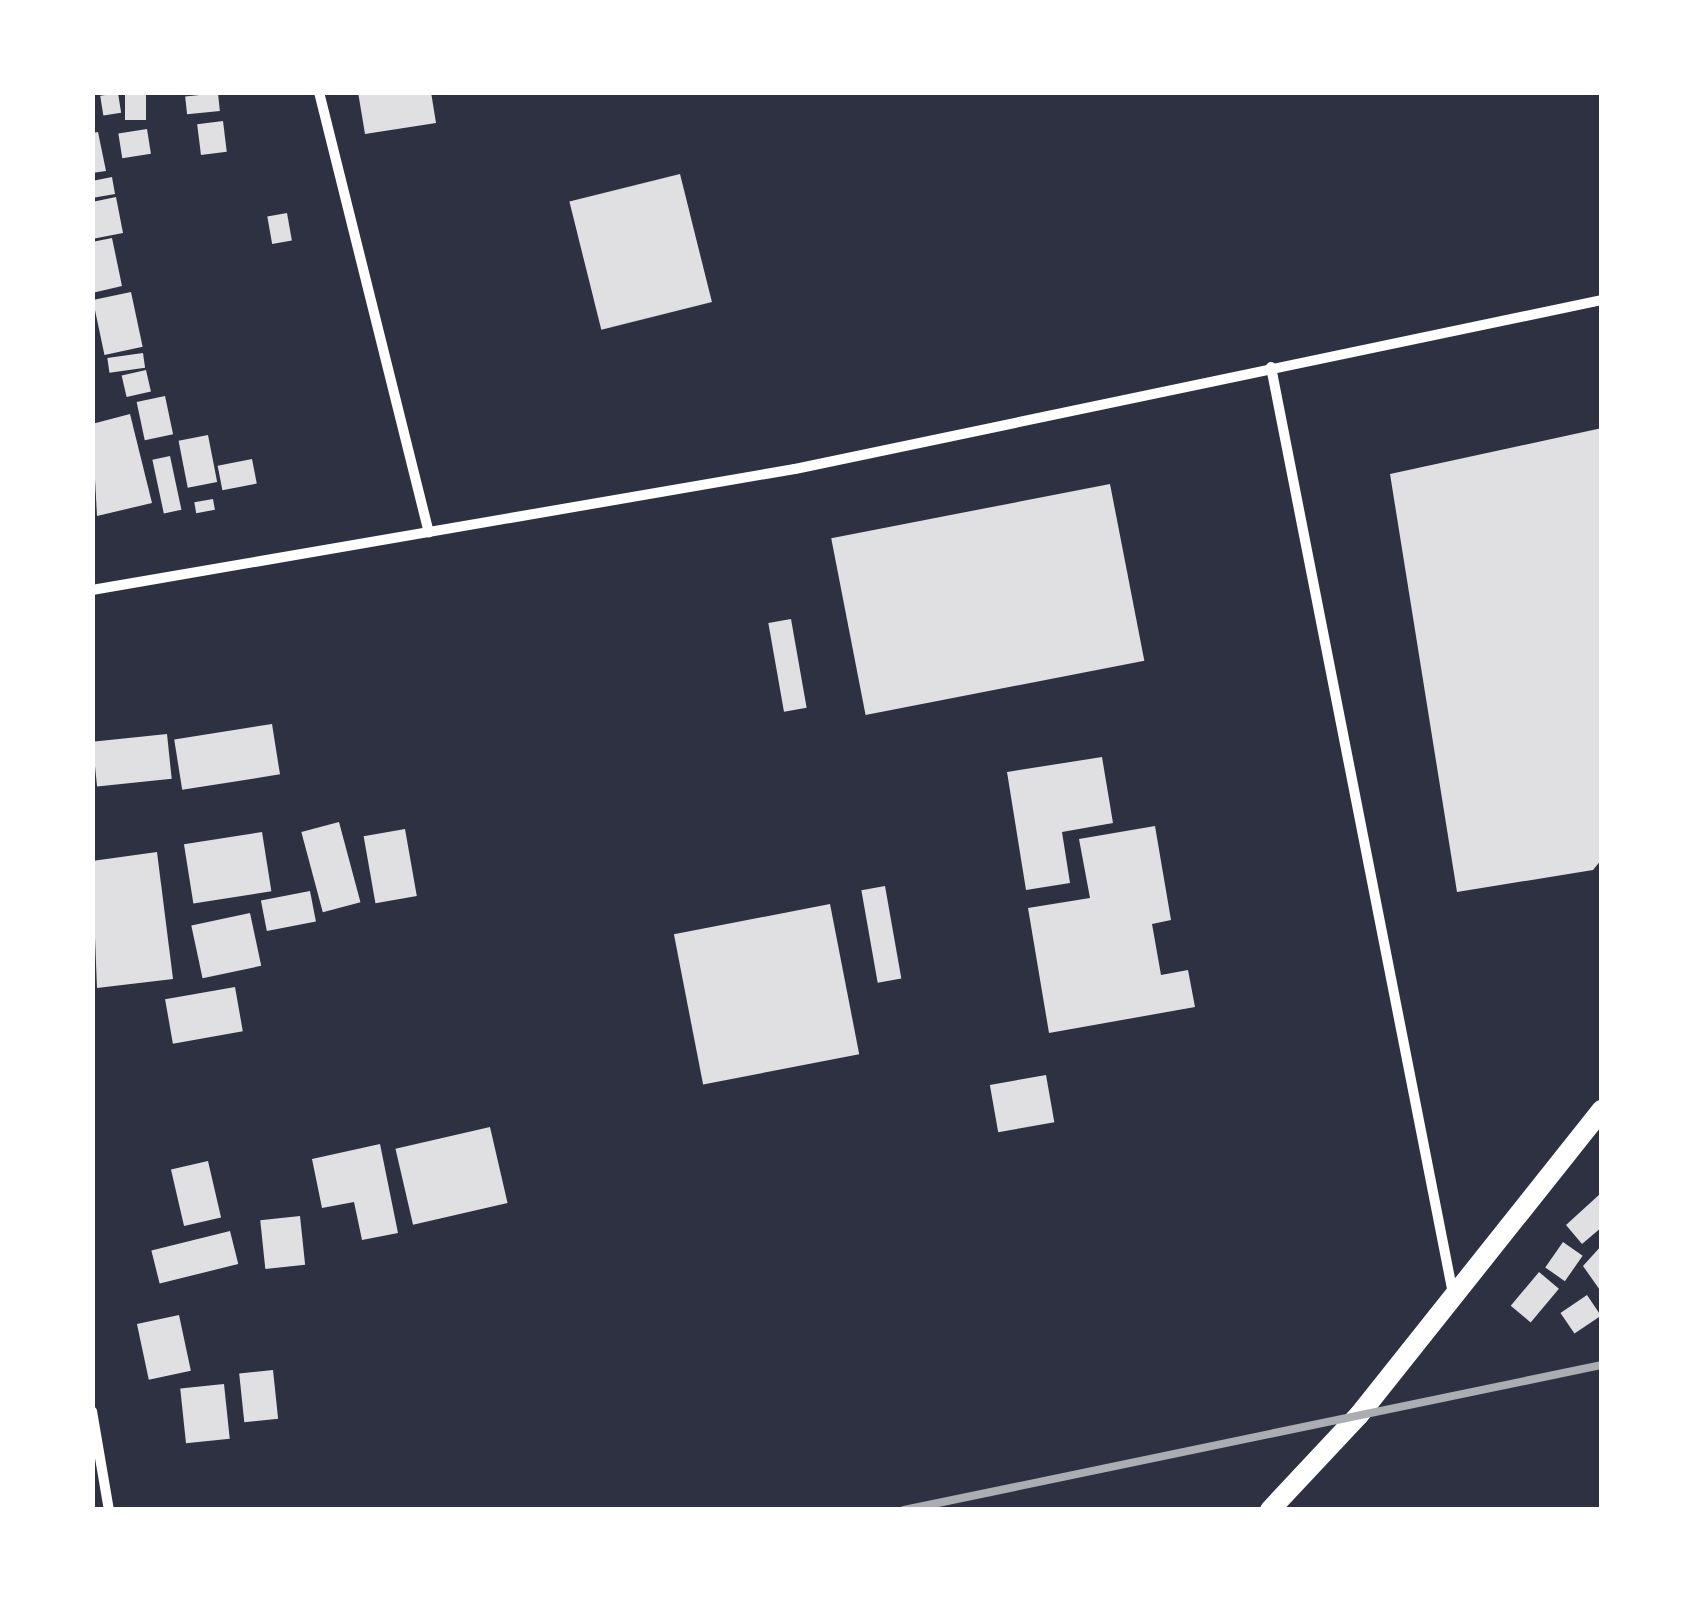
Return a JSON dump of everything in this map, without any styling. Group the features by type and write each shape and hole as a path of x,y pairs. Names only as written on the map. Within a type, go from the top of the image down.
{"main road":[{"path":"1270,1510 1359,1415 1452,1289 1602,1110"}],"street":[{"path":"319,92 430,532"},
{"path":"92,590 795,469 1602,300"},
{"path":"1270,367 1452,1289"},
{"path":"92,1410 110,1510"}],"building":[{"path":"125,92 146,92 146,120 125,120"},
{"path":"358,92 431,92 436,123 365,134"},
{"path":"118,93 121,113 103,116 100,96"},
{"path":"218,93 220,111 187,114 185,96"},
{"path":"223,121 227,152 201,155 197,124"},
{"path":"147,129 151,154 122,158 118,134"},
{"path":"98,132 106,171 92,173 92,133"},
{"path":"680,174 712,302 601,330 569,202"},
{"path":"112,177 115,194 92,198 92,181"},
{"path":"116,197 123,233 92,239 92,202"},
{"path":"287,213 292,241 272,244 267,216"},
{"path":"112,238 122,286 92,293 92,242"},
{"path":"131,292 143,347 104,355 93,300"},
{"path":"143,353 145,368 109,373 107,358"},
{"path":"146,370 151,391 127,397 122,376"},
{"path":"165,396 173,434 145,440 137,402"},
{"path":"130,414 152,503 97,516 92,424"},
{"path":"1602,428 1602,859 1593,870 1457,892 1390,474"},
{"path":"208,435 217,482 188,488 179,441"},
{"path":"170,456 181,510 164,514 152,460"},
{"path":"252,459 257,484 222,490 218,466"},
{"path":"1110,484 1144,661 866,715 831,538"},
{"path":"213,499 215,510 196,513 194,502"},
{"path":"791,619 807,708 784,712 768,623"},
{"path":"272,724 280,774 182,790 174,739"},
{"path":"167,734 172,779 97,787 92,742"},
{"path":"1102,757 1113,823 1062,832 1070,883 1026,890 1007,772"},
{"path":"339,822 360,902 323,912 301,832"},
{"path":"1155,826 1171,920 1152,924 1161,975 1188,970 1195,1007 1049,1033 1028,908 1090,898 1079,839"},
{"path":"405,829 417,896 375,903 364,836"},
{"path":"262,832 271,891 193,904 184,844"},
{"path":"157,852 173,979 97,988 92,861"},
{"path":"885,886 901,979 878,983 861,890"},
{"path":"310,891 316,921 267,931 261,901"},
{"path":"830,904 859,1054 703,1085 674,934"},
{"path":"250,913 261,966 203,978 191,925"},
{"path":"235,987 243,1031 173,1044 165,999"},
{"path":"1046,1075 1054,1122 998,1132 990,1085"},
{"path":"490,1127 508,1203 413,1225 395,1149"},
{"path":"380,1144 398,1233 362,1240 354,1202 322,1208 312,1159"},
{"path":"208,1161 221,1218 184,1226 171,1170"},
{"path":"1600,1194 1602,1227 1582,1244 1566,1225"},
{"path":"300,1216 305,1265 265,1269 260,1220"},
{"path":"230,1231 238,1264 160,1284 151,1251"},
{"path":"1563,1242 1583,1256 1565,1281 1545,1267"},
{"path":"1602,1245 1602,1293 1583,1266"},
{"path":"1539,1272 1559,1289 1531,1322 1511,1306"},
{"path":"1587,1295 1601,1316 1574,1334 1560,1313"},
{"path":"179,1315 191,1371 149,1380 137,1324"},
{"path":"273,1370 278,1419 244,1422 239,1374"},
{"path":"224,1384 230,1439 186,1443 180,1389"}],"railway":[{"path":"904,1510 1602,1365"}]}
